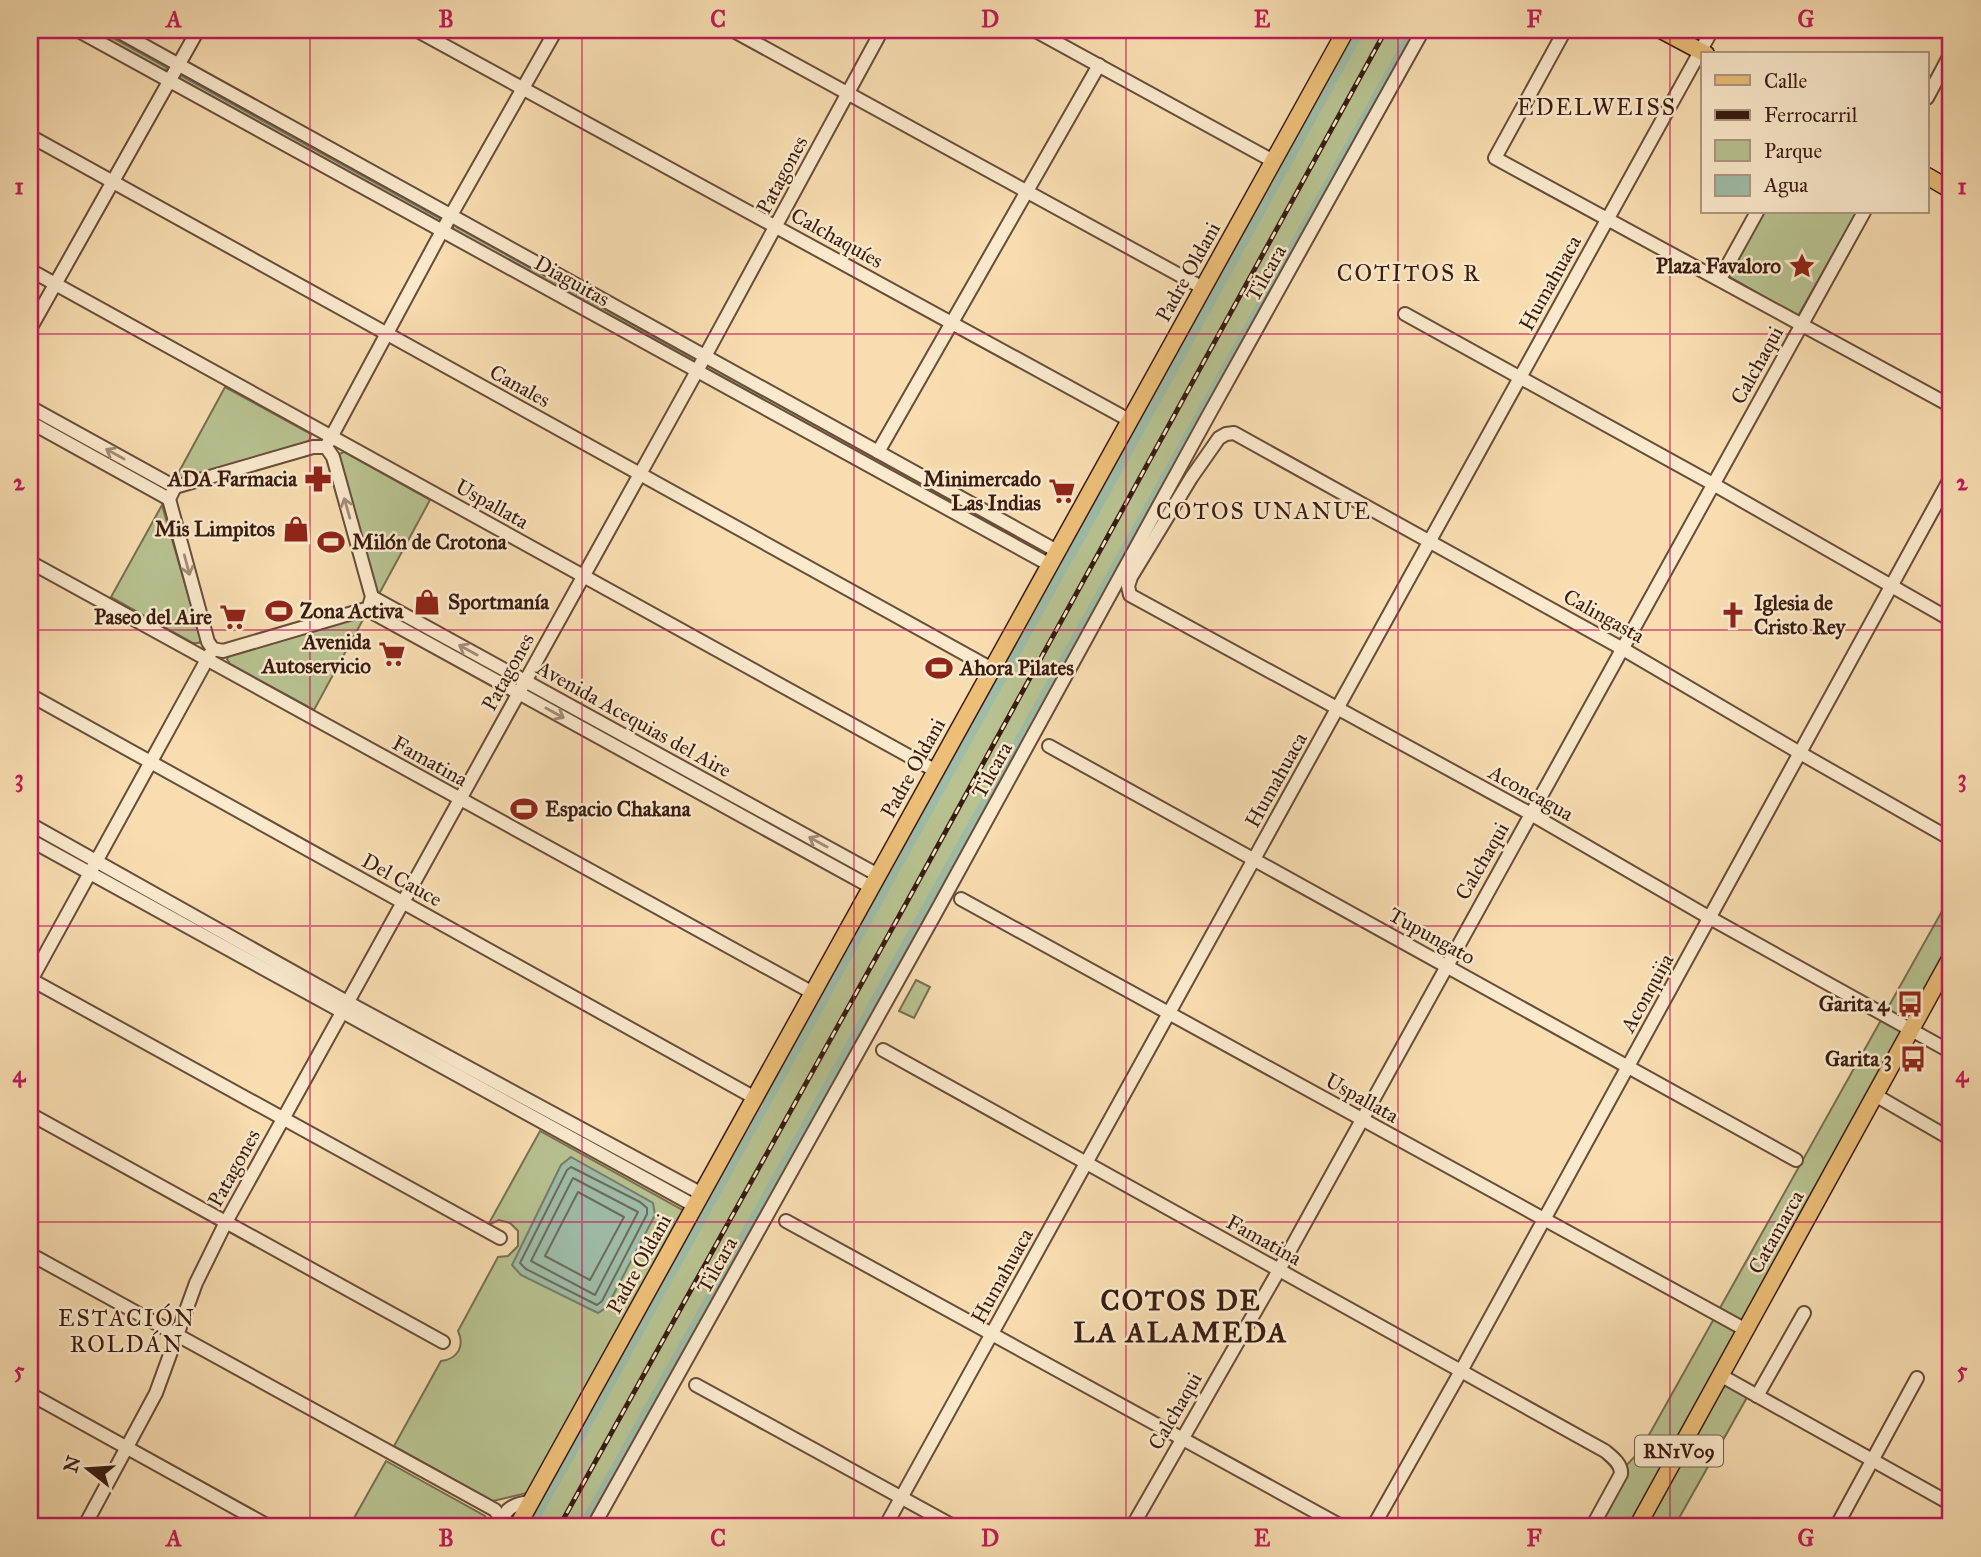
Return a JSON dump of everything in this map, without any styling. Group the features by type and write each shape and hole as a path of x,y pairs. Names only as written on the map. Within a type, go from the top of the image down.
{"main road":[{"name":"Padre Oldani","path":"517,1527 1346,30"},
{"path":"1661,30 1701,52"},
{"path":"1928,177 1951,190"},
{"name":"Catamarca","path":"1637,1527 1951,957"}],"street":[{"name":"Diaguitas","path":"76,30 697,371 1053,558"},
{"name":"Diaguitas","path":"116,30 878,452 1053,558"},
{"path":"30,328 198,30"},
{"name":"Calchaquíes","path":"416,30 1129,420"},
{"path":"210,655 369,603 329,442 442,231 556,30"},
{"path":"732,30 1203,288"},
{"name":"Patagones","path":"84,1527 156,1393 196,1283 226,1222 883,30"},
{"path":"1034,30 1273,161"},
{"name":"Tilcara","path":"593,1527 948,892 1423,30"},
{"path":"1565,30 1495,158 1951,406"},
{"name":"Humahuaca","path":"1703,52 1712,30"},
{"path":"1928,95 1951,53"},
{"name":"Humahuaca","path":"885,1527 1608,218 1701,56"},
{"path":"878,452 1099,65"},
{"name":"Canales","path":"30,136 992,669"},
{"path":"1720,279 1757,214"},
{"name":"Calchaqui","path":"1132,1527 1279,1269 1863,214"},
{"name":"Uspallata","path":"30,270 329,442 583,576 936,771"},
{"path":"1405,314 1713,484 1951,620"},
{"path":"30,407 172,493 210,655 30,980 500,1238"},
{"path":"30,422 172,493 329,442"},
{"name":"Calingasta","path":"1130,595 1128,586 1131,577 1191,478 1219,438 1234,433 1623,649 1800,754 1951,839"},
{"name":"Aconquija","path":"1373,1527 1951,477"},
{"name":"Famatina","path":"30,562 210,655 460,799 813,993"},
{"name":"Aconcagua","path":"1130,595 1531,814 1710,918 1951,1052"},
{"name":"Avenida Acequias del Aire","path":"369,603 875,881"},
{"name":"Del Cauce","path":"30,695 755,1098"},
{"name":"Tupungato","path":"1049,746 1796,1160"},
{"path":"30,824 344,1007"},
{"path":"30,840 698,1200"},
{"name":"Uspallata","path":"961,899 1746,1330"},
{"name":"Famatina","path":"883,1050 1605,1451 1622,1469 1592,1527"},
{"path":"1875,1095 1951,1139"},
{"path":"30,1114 443,1342"},
{"path":"786,1221 1343,1527"},
{"path":"30,1254 500,1519 509,1508 519,1503 532,1502"},
{"path":"1757,1396 1804,1313"},
{"path":"1720,1376 1951,1504"},
{"path":"1836,1527 1917,1378"},
{"path":"696,1385 955,1527"},
{"path":"30,1394 270,1527"}],"green space":[{"path":"90,30 110,30 169,62 170,69 163,70"},
{"path":"1346,30 1423,30 594,1527 517,1527"},
{"path":"181,70 445,216 438,222 179,78"},
{"name":"Plaza Favaloro","path":"1761,214 1856,214 1798,316 1728,274"},
{"path":"453,223 697,355 697,360 692,362 453,230"},
{"path":"707,364 1048,550 1046,557 707,370"},
{"path":"225,387 311,434 309,442 174,481"},
{"path":"344,452 430,500 379,594 376,592 338,460 339,454"},
{"path":"162,505 201,639 199,643 193,643 111,597"},
{"path":"366,614 314,710 230,664 227,659 230,654"},
{"path":"534,692 856,869 857,871 532,695"},
{"path":"1951,895 1951,957 1721,1375 1750,1392 1674,1527 1592,1527 1622,1470 1640,1451"},
{"path":"916,980 930,987 914,1018 899,1011"},
{"path":"540,1131 686,1212 531,1492 493,1501 394,1446 441,1361 456,1355 461,1342 458,1331 498,1257 508,1256 518,1246 518,1231 510,1223 499,1220 488,1225"},
{"path":"386,1461 485,1516 489,1527 349,1527"}],"water":[{"path":"571,1157 653,1203 655,1215 607,1307 598,1313 521,1275 512,1265 561,1165"}],"waterway":[{"path":"99,30 166,67"},
{"path":"1070,556 1360,30"},
{"path":"583,1527 1414,30"},
{"path":"180,75 441,219"},
{"path":"457,227 693,358"},
{"path":"709,366 1046,553"},
{"path":"887,884 1066,562"},
{"path":"530,1527 884,890"}],"railway":[{"path":"559,1527 908,900 1386,30"}],"place":[{"name":"Plaza Favaloro","path":"1802,266"},
{"name":"ADA Farmacia","path":"318,479"},
{"name":"Minimercado Las Indias","path":"1062,491"},
{"name":"Mis Limpitos","path":"296,529"},
{"name":"Milón de Crotona","path":"331,542"},
{"name":"Sportmanía","path":"427,602"},
{"name":"Zona Activa","path":"279,611"},
{"name":"Iglesia de Cristo Rey","path":"1733,615"},
{"name":"Paseo del Aire","path":"233,617"},
{"name":"Avenida Autoservicio","path":"392,654"},
{"name":"Ahora Pilates","path":"939,668"},
{"name":"Espacio Chakana","path":"524,809"},
{"name":"Garita 4","path":"1910,1004"},
{"name":"Garita 3","path":"1913,1059"}],"district":[{"name":"EDELWEISS","path":"1597,107"},
{"name":"COTITOS R","path":"1409,273"},
{"name":"COTOS UNANUE","path":"1264,511"},
{"name":"COTOS DE LA ALAMEDA","path":"1181,1316"},
{"name":"ESTACIÓN ROLDÁN","path":"127,1331"}]}
